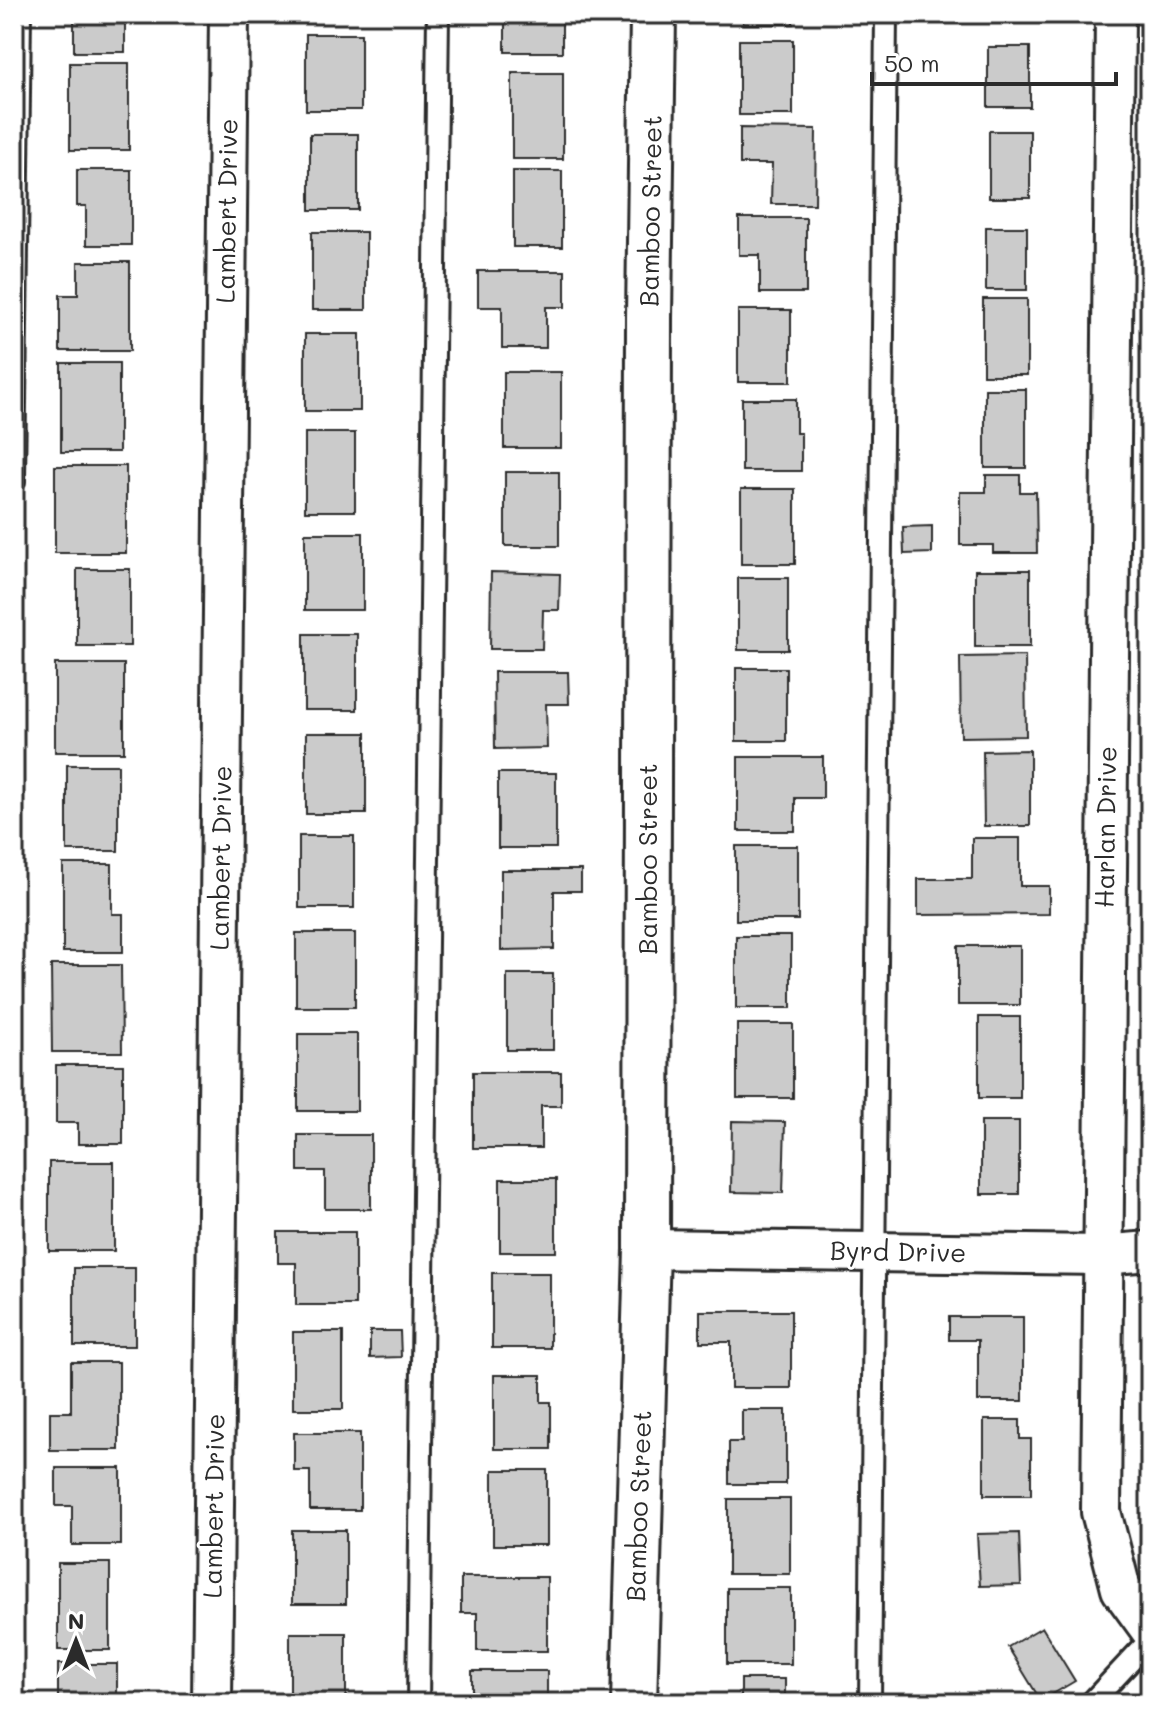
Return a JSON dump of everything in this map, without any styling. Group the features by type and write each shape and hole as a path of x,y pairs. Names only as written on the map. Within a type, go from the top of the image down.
{"street":[{"name":"Lambert Drive","path":"212,1703 229,14"},
{"name":"Bamboo Street","path":"634,1703 647,1249 653,14"},
{"name":"Harlan Drive","path":"1115,14 1101,1512 1121,1589 1150,1629"},
{"name":"Byrd Drive","path":"647,1249 1102,1255 1150,1251"}],"lane":[{"path":"14,481 20,14"},
{"path":"418,1703 438,14"},
{"path":"870,1703 886,14"},
{"path":"1091,1703 1150,1640"}],"building":[{"path":"74,14 125,14 125,52 74,52"},
{"path":"505,14 562,14 562,52 505,52"},
{"path":"743,14 793,14 793,24 743,24"},
{"path":"306,34 361,34 361,110 306,110"},
{"path":"739,40 793,40 793,115 739,115"},
{"path":"988,47 1030,47 1030,107 988,107"},
{"path":"70,63 129,63 129,150 70,150"},
{"path":"512,73 563,73 563,159 512,159"},
{"path":"740,128 816,129 815,204 771,204 772,164 740,164"},
{"path":"989,131 1030,131 1030,198 989,198"},
{"path":"310,134 358,134 358,210 310,210"},
{"path":"77,170 131,170 131,245 86,245 86,206 77,206"},
{"path":"513,171 562,171 562,247 513,247"},
{"path":"739,218 806,218 806,293 760,293 760,255 739,255"},
{"path":"986,227 1027,227 1027,290 986,290"},
{"path":"312,232 366,232 366,310 312,310"},
{"path":"78,262 130,262 130,351 60,351 60,295 78,295"},
{"path":"478,271 565,271 565,307 546,307 546,348 502,348 502,307 478,307"},
{"path":"983,299 1027,299 1027,375 983,375"},
{"path":"738,310 791,310 791,382 738,382"},
{"path":"305,334 360,334 360,411 305,411"},
{"path":"61,363 119,363 119,452 61,452"},
{"path":"504,372 561,372 561,448 504,448"},
{"path":"985,389 1026,389 1026,468 985,468"},
{"path":"742,399 796,399 796,433 801,433 801,471 742,471"},
{"path":"305,433 355,433 355,511 305,511"},
{"path":"55,466 126,466 126,553 55,553"},
{"path":"505,472 559,472 559,546 505,546"},
{"path":"986,475 1020,475 1020,492 1036,492 1037,553 993,553 993,545 960,545 960,492 986,492"},
{"path":"741,489 795,489 795,564 741,564"},
{"path":"932,526 932,553 904,554 903,527"},
{"path":"305,533 363,533 363,610 305,610"},
{"path":"77,569 130,569 130,646 77,646"},
{"path":"975,570 1030,570 1030,647 975,647"},
{"path":"491,572 560,574 559,610 543,610 542,649 490,649"},
{"path":"738,578 788,578 788,650 738,650"},
{"path":"304,634 357,634 357,710 304,710"},
{"path":"1025,656 1026,736 961,737 960,657"},
{"path":"55,664 124,664 124,752 55,752"},
{"path":"736,668 786,668 786,741 736,741"},
{"path":"494,672 568,672 569,704 546,704 547,748 495,749"},
{"path":"306,733 366,733 366,814 306,814"},
{"path":"1030,750 1030,826 984,826 983,751"},
{"path":"738,757 823,757 823,798 795,798 795,831 738,831"},
{"path":"67,765 118,765 118,851 67,851"},
{"path":"498,773 556,773 556,848 498,848"},
{"path":"299,836 354,836 354,908 299,908"},
{"path":"972,838 1020,838 1020,886 1049,886 1049,914 918,915 918,879 972,879"},
{"path":"736,846 798,846 798,920 736,920"},
{"path":"63,864 112,864 112,914 123,914 123,952 63,952"},
{"path":"501,870 581,870 581,891 554,891 554,949 501,950"},
{"path":"296,933 355,933 355,1007 296,1007"},
{"path":"736,936 791,936 791,1008 736,1008"},
{"path":"958,946 1020,946 1020,1005 958,1005"},
{"path":"51,965 121,965 122,1052 52,1052"},
{"path":"507,974 553,974 553,1050 507,1050"},
{"path":"979,1017 1020,1017 1020,1098 979,1098"},
{"path":"737,1024 793,1024 793,1098 737,1098"},
{"path":"298,1034 357,1034 357,1111 298,1111"},
{"path":"56,1065 123,1065 123,1144 78,1144 78,1123 56,1123"},
{"path":"473,1072 561,1072 561,1106 541,1106 541,1148 473,1148"},
{"path":"732,1121 785,1122 783,1193 731,1192"},
{"path":"981,1121 1019,1121 1019,1194 981,1194"},
{"path":"298,1135 371,1135 371,1209 325,1209 325,1171 298,1171"},
{"path":"49,1162 114,1162 114,1251 49,1251"},
{"path":"500,1179 556,1179 556,1252 500,1252"},
{"path":"278,1232 355,1232 355,1305 296,1305 296,1263 278,1263"},
{"path":"74,1268 135,1268 135,1346 74,1346"},
{"path":"492,1273 550,1273 550,1348 492,1348"},
{"path":"700,1311 791,1311 791,1388 731,1388 731,1342 700,1342"},
{"path":"949,1317 1023,1317 1023,1401 978,1401 978,1340 949,1340"},
{"path":"370,1331 400,1331 401,1357 370,1358"},
{"path":"293,1332 343,1332 343,1409 293,1409"},
{"path":"71,1362 119,1362 119,1450 50,1450 50,1412 71,1412"},
{"path":"494,1375 541,1375 541,1402 551,1402 551,1449 494,1449"},
{"path":"742,1410 786,1410 786,1484 729,1484 729,1442 742,1442"},
{"path":"984,1420 1020,1420 1020,1439 1031,1439 1031,1495 984,1495"},
{"path":"294,1433 360,1433 360,1510 310,1510 310,1471 294,1471"},
{"path":"56,1468 121,1468 121,1545 72,1545 72,1506 56,1506"},
{"path":"493,1470 547,1470 547,1545 493,1545"},
{"path":"728,1499 790,1499 790,1574 728,1574"},
{"path":"292,1530 346,1530 346,1604 292,1604"},
{"path":"1019,1533 1021,1585 980,1586 977,1534"},
{"path":"58,1563 110,1563 110,1650 58,1650"},
{"path":"461,1577 547,1577 547,1651 477,1651 477,1613 461,1613"},
{"path":"727,1588 791,1588 791,1664 727,1664"},
{"path":"1042,1627 1075,1681 1041,1701 1008,1647"},
{"path":"290,1633 346,1633 346,1703 290,1703"},
{"path":"58,1664 117,1664 117,1703 58,1703"},
{"path":"472,1671 547,1671 547,1703 472,1703"},
{"path":"741,1679 785,1679 785,1703 741,1703"}]}
